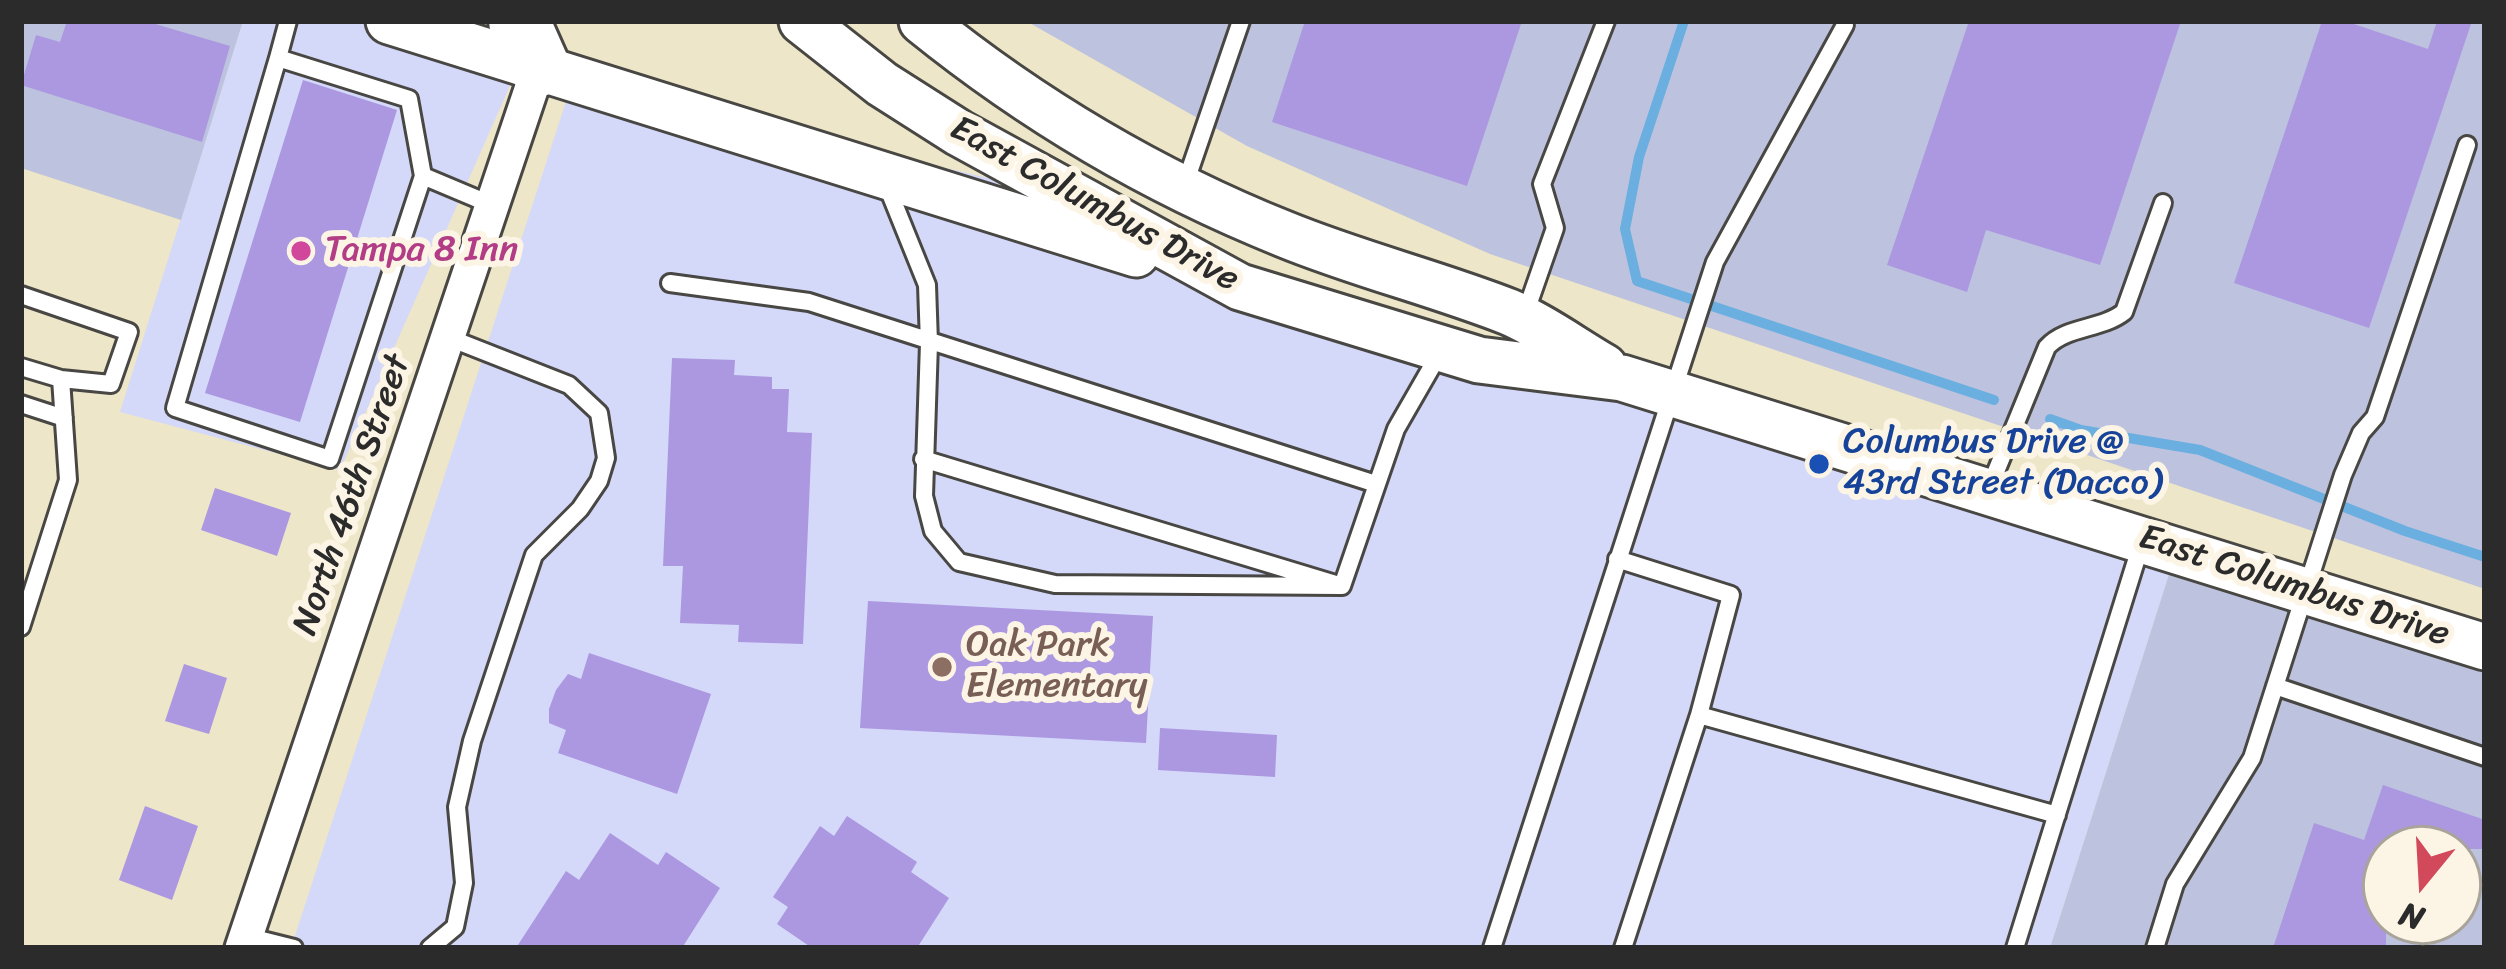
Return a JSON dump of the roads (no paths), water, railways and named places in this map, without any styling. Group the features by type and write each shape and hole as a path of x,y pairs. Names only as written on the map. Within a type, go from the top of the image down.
{"main road":[{"path":"389,21 529,44 881,174 1240,287"},
{"name":"East Columbus Drive","path":"802,21 882,84 959,133 1240,287 1443,349 1510,364 1622,378 2485,647"},
{"name":"East Columbus Drive","path":"922,21 991,77 1092,141 1183,190 1286,235 1523,320 1622,378"}],"street":[{"name":"North 46th Street","path":"244,942 492,205 529,44"}],"lane":[{"path":"278,58 409,99 423,176 330,459 175,408 288,21"},
{"path":"1183,190 1241,21"},
{"path":"1510,364 1555,228 1542,184 1606,21"},
{"path":"1492,948 1715,262 1845,25"},
{"path":"2155,948 2174,884 2241,781 2343,475 2361,433 2375,417 2467,146"},
{"path":"881,174 927,285 923,496 933,531 959,562 1055,584 1342,586"},
{"path":"423,176 492,205"},
{"path":"1988,492 2047,347 2056,337 2113,321 2124,313 2163,203"},
{"path":"670,283 809,302 1376,484"},
{"path":"21,295 129,332 111,384 62,380 21,367"},
{"path":"430,948 455,927 464,883 458,807 472,741 534,555 580,509 599,481 606,458 599,413 569,385 447,337"},
{"path":"1342,586 1396,429 1443,349"},
{"path":"21,627 68,480 62,380"},
{"path":"21,404 64,418"},
{"path":"923,459 1342,586"},
{"path":"2015,948 2143,538"},
{"path":"1617,559 1731,595 1699,715 1623,948"},
{"path":"2275,686 2485,757"},
{"path":"1699,715 2057,814"},
{"path":"244,942 294,948"}],"waterway":[{"path":"1684,21 1639,157 1625,229 1637,281 1994,400"},
{"path":"2050,419 2081,430 2200,450 2405,531 2485,557"}],"place":[{"name":"Tampa 8 Inn","path":"301,251"},
{"name":"Columbus Drive @ 43rd Street (Dacco)","path":"1819,464"},
{"name":"Oak Park Elementary","path":"942,667"}]}
